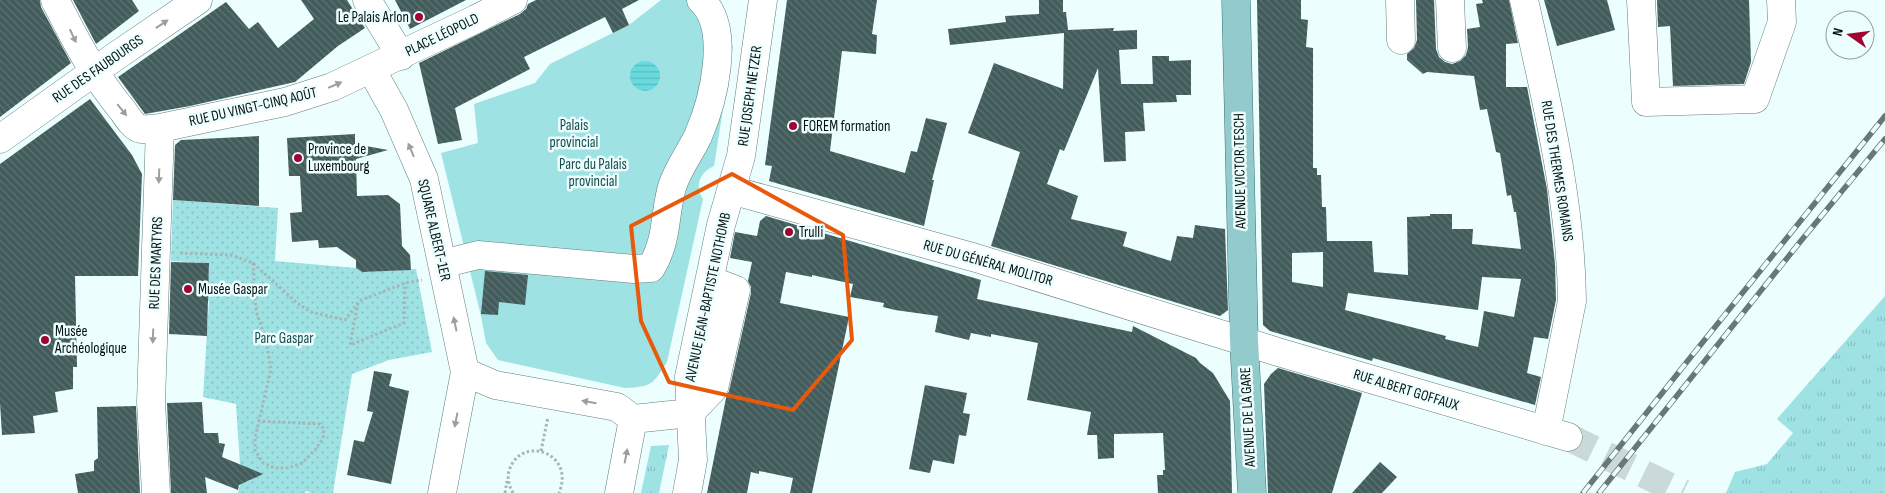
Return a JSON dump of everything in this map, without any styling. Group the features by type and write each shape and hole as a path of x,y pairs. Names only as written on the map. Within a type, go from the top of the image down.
{"main road":[{"name":"AVENUE VICTOR TESCH","path":"1236,0 1244,341"},
{"name":"AVENUE DE LA GARE","path":"1244,341 1252,493"}],"street":[{"path":"55,0 93,72 136,127 142,130 160,128"},
{"name":"RUE DES FAUBOURGS","path":"0,139 198,0"},
{"path":"367,0 400,56"},
{"name":"PLACE LÉOPOLD","path":"371,68 400,56 513,0"},
{"path":"444,270 478,255 634,269 651,268 658,257 667,225 672,188 681,165 698,137 708,109 714,80 718,45 715,26 707,6 701,0"},
{"name":"RUE JOSEPH NETZER","path":"732,190 742,156 763,0"},
{"path":"1400,0 1401,40"},
{"path":"1450,0 1452,48"},
{"name":"RUE DES THERMES ROMAINS","path":"1524,0 1563,189 1572,282 1572,301 1557,434"},
{"path":"1641,0 1646,102 1755,99 1782,22 1781,0"},
{"name":"SQUARE ALBERT-1ER","path":"371,68 394,110 424,179 465,372 442,493"},
{"name":"RUE DU VINGT-CINQ AOÛT","path":"160,128 285,102 332,87 371,68"},
{"name":"RUE DES MARTYRS","path":"156,493 151,402 160,128"},
{"name":"AVENUE JEAN-BAPTISTE NOTHOMB","path":"687,493 693,460 690,377 722,225 732,190"},
{"name":"RUE DU GÉNÉRAL MOLITOR","path":"732,190 976,258 1244,341"},
{"name":"RUE ALBERT GOFFAUX","path":"1244,341 1557,434"},
{"path":"465,372 495,385 618,407 633,419 690,413"},
{"path":"619,493 633,419"}],"path":[{"path":"156,252 231,255 253,263 297,304 311,312 345,320 359,301 444,270"},
{"path":"253,263 256,311 266,340 271,369 258,421 254,450 263,463 275,468 288,468 302,463 315,450 323,438 324,429 320,424 258,421"},
{"path":"359,301 350,345 404,323 405,283"},
{"path":"541,451 552,395"},
{"path":"505,493 511,465 517,458 525,453 541,451 551,455 558,462 563,475 560,493"},
{"path":"508,475 510,488 513,493"}],"highlighted area":[{"path":"732,174 843,235 852,340 793,410 669,382 641,321 631,226"}],"green space":[{"name":"Parc du Palais provincial","path":"661,0 703,0 712,10 733,46 714,166 705,172 699,184 700,194 703,199 667,362 651,383 641,387 625,388 498,360 486,343 441,153 478,143 474,104 535,83 550,64 629,25"},
{"name":"Parc Gaspar","path":"173,200 278,208 275,261 356,268 363,272 416,269 432,352 389,360 352,374 333,493 312,493 306,491 305,493 238,493 241,480 246,482 251,480 254,471 240,465 236,404 203,397 209,301 205,301 206,277 209,276 209,263 171,261"},
{"path":"1885,296 1885,493 1726,493 1735,472 1767,464 1793,433 1777,419"},
{"path":"669,445 659,493 641,493 651,446"}],"shaded area":[{"path":"645,61 656,65 660,76 656,87 645,91 634,87 630,76 634,65"}],"building":[{"path":"0,0 40,0 41,7 71,63 0,117"},
{"path":"73,0 132,0 139,11 96,44"},
{"path":"301,0 347,0 365,28 338,46 295,82 190,106 145,114 118,77 226,2 249,29 258,22 278,48 314,19"},
{"name":"Le Palais Arlon","path":"395,0 466,0 410,29"},
{"path":"536,0 639,0 622,9 629,25 613,33 605,17 524,57 530,69 455,108 462,140 438,144 419,63 520,14 526,9 528,4"},
{"path":"787,0 877,0 872,34 877,35 876,54 842,51 830,151 905,173 911,151 917,152 926,118 947,123 932,180 934,180 924,226 769,181 772,166 765,165"},
{"path":"1039,0 1063,0 1063,12 1066,12 1068,30 1114,28 1113,31 1137,30 1137,49 1119,50 1121,84 1153,84 1152,56 1169,56 1169,61 1191,60 1191,95 1176,95 1177,102 1143,103 1145,131 1125,132 1126,161 1104,162 1098,68 1064,151 1060,149 1047,184 1078,196 1071,219 1127,232 1123,246 1171,261 1177,236 1193,238 1195,225 1225,229 1228,310 1220,316 991,246 1020,152 968,133 994,63 1063,89 1064,33 950,45 948,29 1006,22 1005,16 1039,14"},
{"path":"1257,0 1301,0 1301,19 1308,20 1306,47 1313,48 1313,168 1317,168 1317,175 1321,175 1322,207 1326,207 1327,241 1372,241 1374,272 1408,275 1407,217 1452,214 1452,229 1473,229 1472,244 1521,249 1516,212 1514,212 1511,195 1507,196 1500,153 1496,152 1487,109 1480,110 1474,76 1427,72 1423,74 1407,60 1407,54 1414,48 1417,40 1416,0 1434,0 1436,49 1439,57 1445,62 1452,64 1460,61 1466,55 1468,47 1467,29 1480,27 1476,4 1483,3 1482,0 1509,0 1518,43 1506,44 1506,87 1527,87 1547,189 1555,264 1556,300 1548,339 1534,337 1527,373 1541,377 1535,405 1373,358 1372,361 1270,331 1263,325","holes":["1323,252 1323,287 1292,282 1292,253","1482,277 1521,279 1514,317 1484,311 1478,347 1445,339 1446,336 1345,310 1348,293 1478,310"]},
{"path":"1544,0 1607,0 1615,30 1557,46"},
{"path":"1657,0 1749,0 1751,62 1744,84 1673,86 1670,26 1658,27"},
{"path":"90,99 132,155 142,174 138,276 75,276 77,367 73,367 73,389 55,392 58,412 33,416 35,433 2,435 0,403 0,164"},
{"path":"355,134 355,144 388,150 356,159 357,196 388,195 400,204 402,246 410,255 411,270 362,272 356,268 356,260 337,247 319,248 318,240 292,242 290,213 302,212 300,176 289,176 287,138"},
{"path":"259,136 259,206 173,200 175,145 181,140"},
{"path":"766,216 981,280 977,299 1132,332 1133,326 1196,358 1213,373 1230,401 1232,493 1158,493 1157,475 1163,475 1163,470 1165,470 1163,433 1114,434 1114,458 1098,459 1097,435 1087,435 1091,412 1027,400 1038,343 991,334 991,337 971,333 969,340 935,332 938,316 895,310 883,307 884,303 850,297 853,284 812,275 812,277 786,272 780,303 849,317 812,493 790,493 793,478 759,471 759,474 751,472 747,493 707,493 726,398 751,293 748,281 752,262 730,258 735,232 757,236 760,221"},
{"name":"Musée Gaspar","path":"171,262 209,263 207,336 169,334"},
{"path":"485,271 528,275 525,305 499,302 498,315 481,314"},
{"path":"1278,368 1362,393 1332,493 1268,493 1264,384"},
{"path":"374,371 392,374 389,386 409,391 391,484 347,475 354,440 364,442 373,412 367,411"},
{"path":"925,385 967,393 963,413 970,414 966,436 959,435 954,464 933,460 930,473 909,469"},
{"path":"202,402 204,433 218,433 219,443 225,444 222,457 263,474 239,485 238,490 205,477 207,493 171,493 167,403"},
{"path":"136,406 140,493 78,493 75,474 94,471 94,461 98,458 97,407"},
{"path":"1380,462 1397,477 1382,493 1352,493"}],"tunnel":[{"path":"1568,437 1683,493"}],"railway":[{"path":"1583,493 1885,116"},
{"path":"1599,493 1885,139"}],"place":[{"name":"Le Palais Arlon","path":"419,17"},
{"name":"FOREM formation","path":"793,126"},
{"name":"Province de Luxembourg","path":"298,158"},
{"name":"Trulli","path":"789,232"},
{"name":"Musée Gaspar","path":"188,289"},
{"name":"Musée Archéologique","path":"45,340"}],"park label":[{"name":"Palais provincial","path":"574,134"}]}
